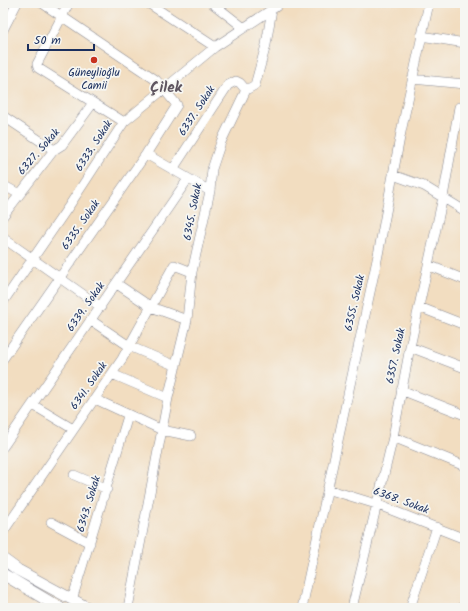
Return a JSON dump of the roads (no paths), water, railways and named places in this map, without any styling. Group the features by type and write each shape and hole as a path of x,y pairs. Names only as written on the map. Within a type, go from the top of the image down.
{"street":[{"path":"3,30 17,3"},
{"path":"42,3 156,80 164,89"},
{"path":"69,3 37,64 38,68 124,122"},
{"path":"148,3 215,47"},
{"path":"212,3 244,28"},
{"name":"6355. Sokak","path":"302,608 378,255 412,79 429,3"},
{"name":"6333. Sokak","path":"3,302 124,122 215,47 275,5"},
{"name":"6345. Sokak","path":"128,608 168,398 187,320 192,272 210,192 212,169 221,142 246,90 255,84 260,72 275,5"},
{"path":"421,36 465,43"},
{"path":"412,79 465,84"},
{"name":"6337. Sokak","path":"173,169 228,85 236,82 240,83 246,90"},
{"name":"6335. Sokak","path":"3,359 146,154 177,105 164,89"},
{"name":"6327. Sokak","path":"3,216 54,150 62,145 93,102"},
{"name":"6357. Sokak","path":"352,608 392,437 443,197 459,107"},
{"path":"3,116 54,150"},
{"path":"146,154 210,192"},
{"path":"393,175 424,186 465,211"},
{"name":"6339. Sokak","path":"3,447 92,321 188,179"},
{"path":"4,186 19,194"},
{"path":"3,238 34,258 101,307"},
{"path":"428,265 465,280"},
{"name":"6341. Sokak","path":"3,532 112,374 174,266 192,272"},
{"path":"117,284 151,307 187,320"},
{"path":"419,307 465,325"},
{"path":"92,321 129,346 176,366"},
{"path":"410,347 465,368"},
{"path":"112,374 168,398"},
{"path":"401,390 465,415"},
{"path":"95,399 128,416 162,430 191,436"},
{"path":"33,405 73,429"},
{"name":"6343. Sokak","path":"72,600 128,416"},
{"path":"392,437 465,466"},
{"path":"74,475 107,489"},
{"name":"6368. Sokak","path":"327,489 376,504 465,539"},
{"path":"51,522 90,543"},
{"path":"410,608 437,527"},
{"path":"3,559 18,570 88,608"},
{"path":"3,574 55,607"},
{"path":"463,608 465,603"}],"place":[{"name":"Güneylioğlu Camii","path":"94,60"}],"district":[{"name":"Çilek","path":"166,88"}]}
